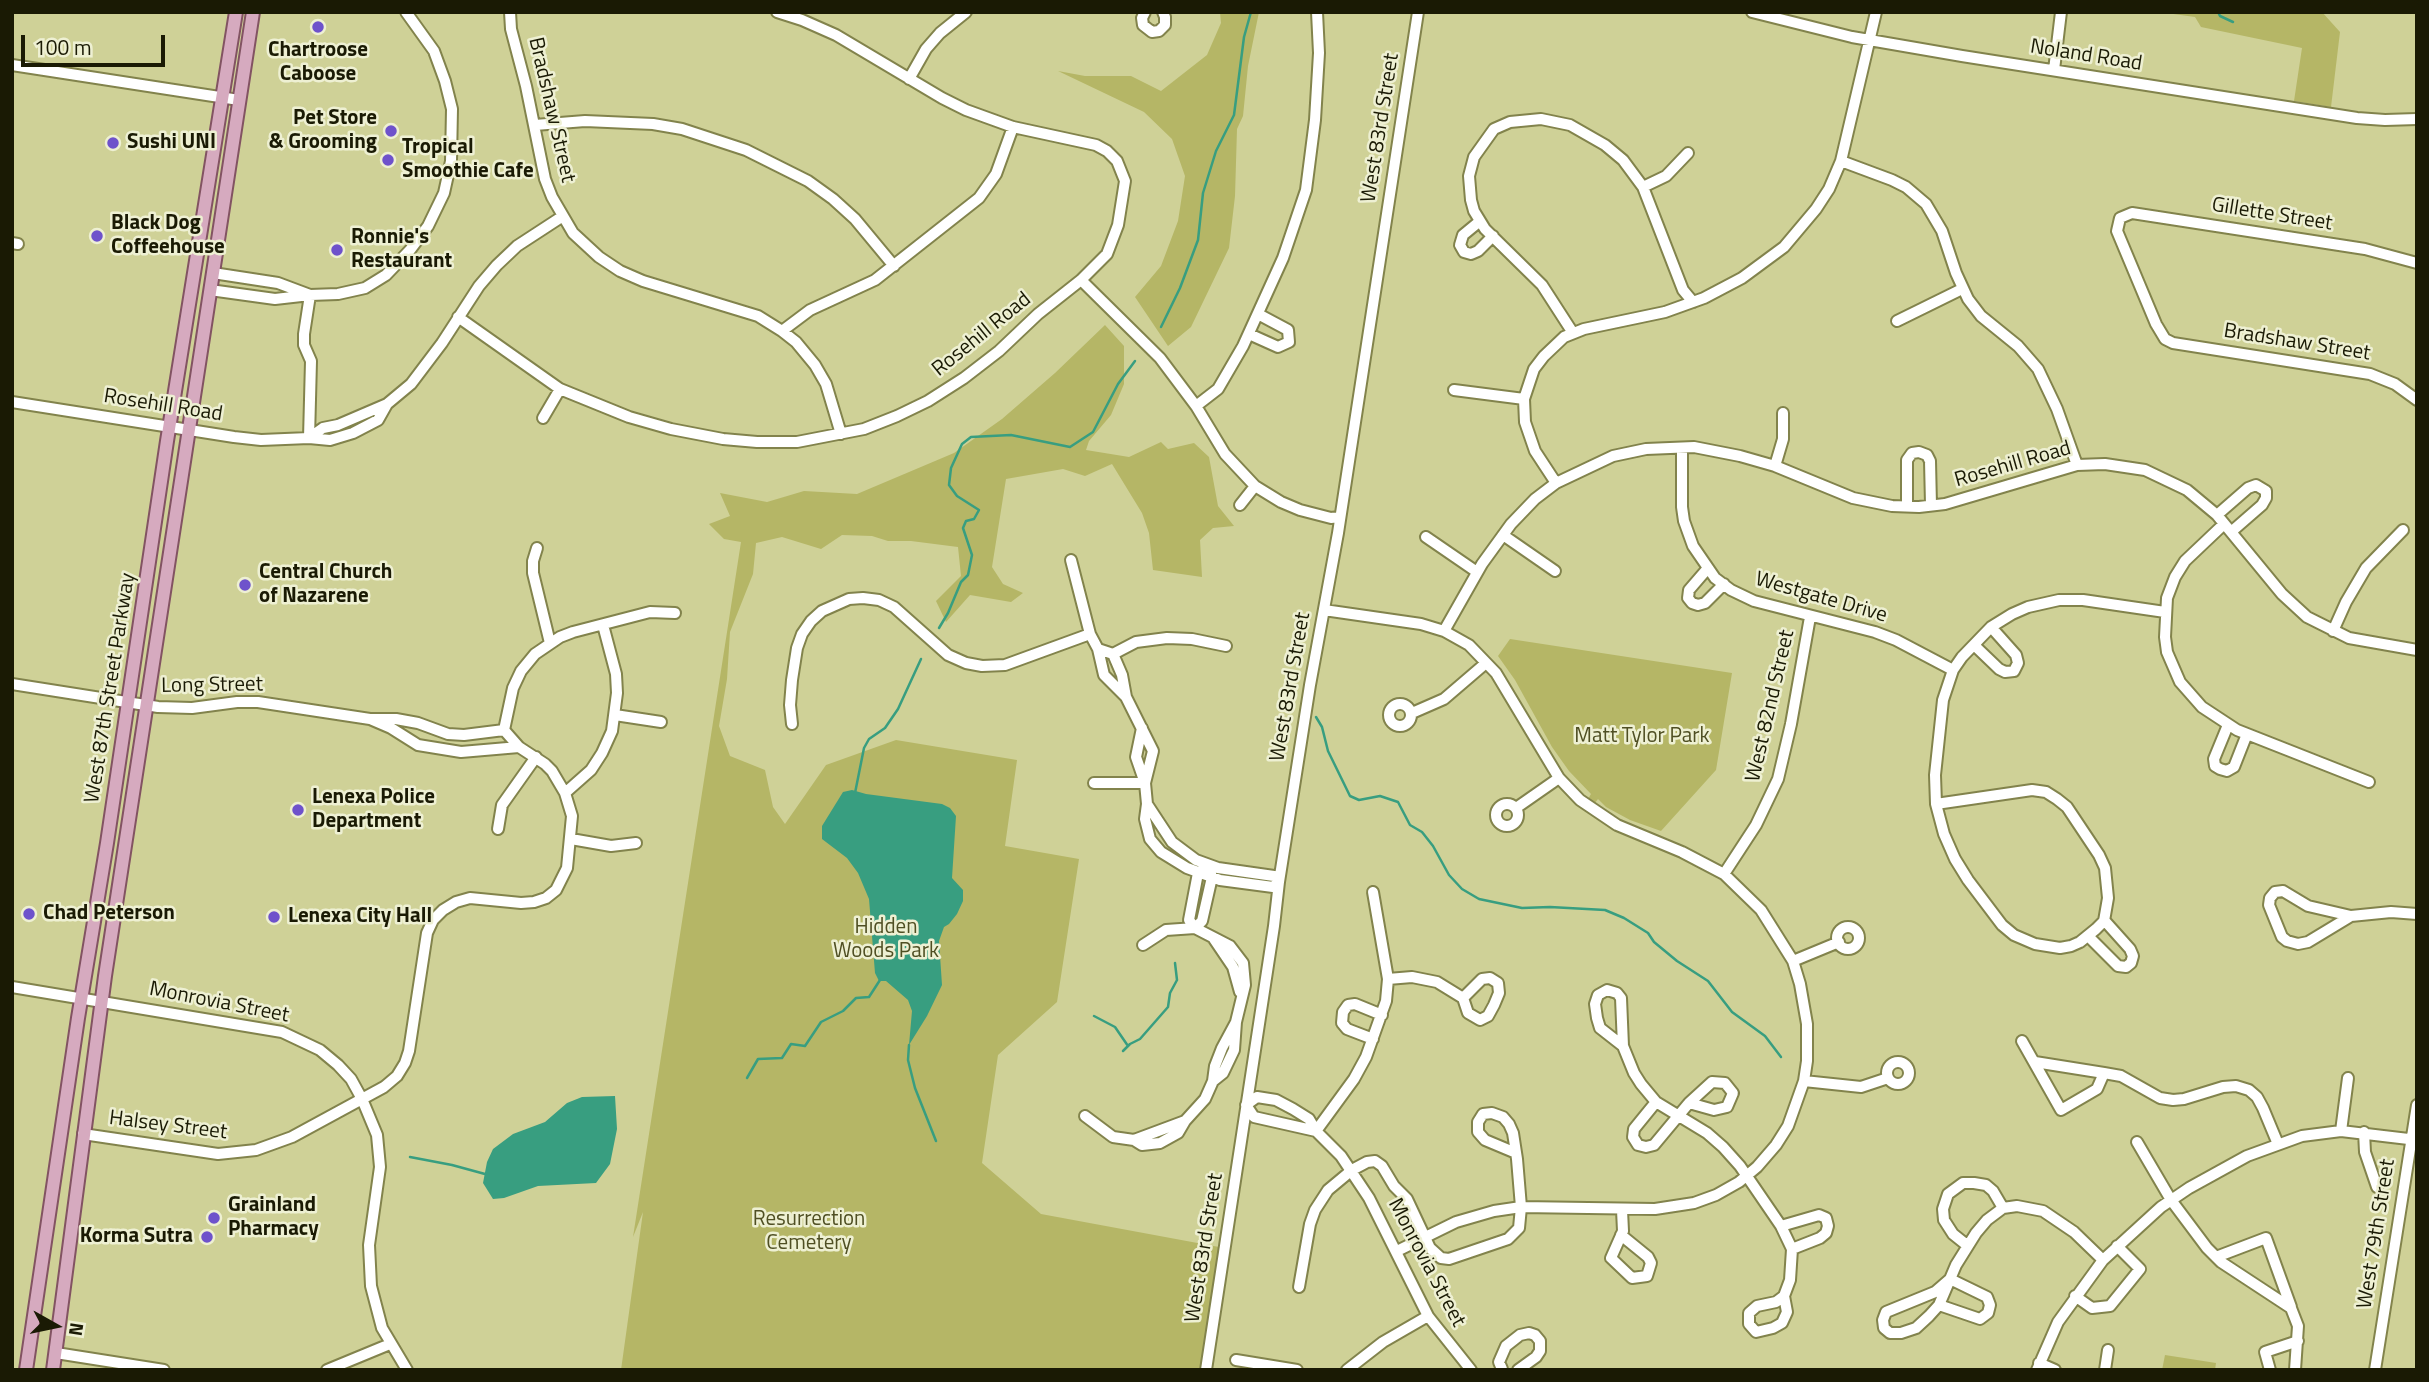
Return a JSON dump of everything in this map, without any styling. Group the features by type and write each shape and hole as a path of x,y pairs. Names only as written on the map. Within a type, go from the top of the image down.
{"main road":[{"name":"West 87th Street Parkway","path":"26,1370 236,12"},
{"name":"West 87th Street Parkway","path":"53,1370 102,1001 253,12"},
{"path":"205,212 209,233 204,266 210,290"}],"street":[{"path":"210,290 275,299 338,294 365,288 386,275 428,226 444,193 451,161 452,109 434,51 406,12"},
{"name":"Bradshaw Street","path":"510,12 511,29 545,178 552,197 582,243 620,271 643,281 758,316 782,331 796,342 826,384 841,435"},
{"name":"Rosehill Road","path":"458,317 560,389 629,417 671,429 723,439 797,442 841,435 897,416 928,401 999,351 1107,254 1113,243 1125,181 1117,162 1107,151 1096,145 1013,127 966,110 836,35 777,12"},
{"path":"909,79 926,49 965,12"},
{"path":"1145,12 1143,25 1152,32 1159,31 1165,25 1166,17 1163,12"},
{"path":"1196,406 1218,388 1249,334 1283,258 1306,190 1315,120 1319,53 1317,12"},
{"name":"West 83rd Street","path":"1206,1370 1279,882 1418,12"},
{"name":"Noland Road","path":"1752,12 1869,40 2054,70 2357,118 2417,119"},
{"path":"1556,483 1529,437 1525,422 1524,399 1534,369 1564,337 1655,315 1693,302 1742,278 1784,247 1816,209 1841,161 1876,12"},
{"path":"2054,70 2061,12"},
{"path":"12,65 239,100"},
{"path":"1573,333 1542,285 1480,220 1471,200 1469,176 1474,158 1491,125 1533,118 1570,125 1605,145 1623,160 1643,187 1683,290 1693,302"},
{"path":"535,125 585,121 653,124 682,129 746,150 808,181 833,199 855,219 894,266"},
{"path":"782,331 810,310 875,280 988,188 1013,127"},
{"path":"1643,187 1666,176 1688,153"},
{"path":"1841,161 1906,187 1926,204 1942,231 1962,289 1981,316 2018,346 2038,369 2057,409 2077,465"},
{"name":"Gillette Street","path":"2165,339 2116,231 2120,218 2132,214 2365,249 2417,263"},
{"name":"Rosehill Road","path":"12,402 261,440 330,440 353,433 377,420 387,404 426,367 479,286 497,265 517,246 563,216"},
{"path":"1480,220 1463,235 1460,244 1464,251 1471,254 1478,251 1493,236"},
{"path":"213,273 278,283 310,295"},
{"path":"1081,280 1160,358 1196,406 1225,454 1255,486 1300,510 1331,518 1339,517"},
{"path":"1897,321 1962,289"},
{"path":"309,438 311,361 304,345 304,334 310,295"},
{"path":"1249,334 1278,347 1289,342 1289,330 1258,314"},
{"name":"Bradshaw Street","path":"2165,339 2173,343 2370,374 2395,384 2417,400"},
{"path":"543,418 560,389"},
{"path":"1454,390 1524,399"},
{"path":"1775,467 1783,439 1783,413"},
{"name":"Rosehill Road","path":"1444,631 1476,572 1503,535 1524,509 1556,483 1613,456 1646,449 1682,448 1717,450 1775,467 1853,498 1907,506 1965,499 2077,465 2105,464 2145,470 2187,490 2224,524 2290,603 2306,617 2361,642 2417,650"},
{"name":"Westgate Drive","path":"1682,448 1684,520 1693,546 1708,568 1724,584 1754,601 1875,632 1953,670"},
{"name":"Rosehill Road","path":"1907,506 1907,460 1912,453 1919,452 1927,455 1930,461 1931,505"},
{"path":"1240,505 1255,486"},
{"path":"2224,524 2185,561 2171,586 2165,612 2165,637 2167,652 2180,682 2202,707 2228,725 2369,782"},
{"path":"2333,631 2366,568 2403,530"},
{"path":"1503,535 1555,570"},
{"path":"1426,537 1476,572"},
{"path":"537,548 533,573 550,643"},
{"path":"1071,560 1090,634 1098,649 1104,675 1126,697"},
{"name":"Westgate Drive","path":"1708,568 1689,590 1688,598 1692,603 1704,603 1724,584"},
{"path":"792,724 790,693 797,648 802,634 822,611 849,598 880,600 894,607 948,655 965,663 982,666 1005,665 1090,634"},
{"path":"1936,804 2032,790 2046,792 2067,807 2105,868 2108,888 2104,920 2088,936 2066,947 2047,947 2014,934 2002,925 1955,859 1944,834 1936,804 1935,775 1943,699 1953,670 1974,645 1991,627 2028,607 2059,600 2083,600 2165,612"},
{"path":"1324,610 1421,624 1444,631 1469,645 1504,683 1559,778 1597,813 1617,825 1682,852 1724,874 1761,910 1793,961 1807,1024 1804,1081 1795,1109 1776,1145 1746,1175 1716,1195 1672,1208 1622,1210 1521,1207 1474,1216 1424,1236 1398,1251"},
{"path":"603,625 617,693 612,731 602,753 583,778 565,793 552,771 519,747 504,730 516,679 535,654 573,632 650,612 675,613"},
{"name":"West 82nd Street","path":"1724,874 1756,825 1778,779 1810,617"},
{"path":"1974,645 1999,669 2014,671 2018,663 2016,654 1991,627"},
{"path":"1098,649 1113,654 1136,642 1167,638 1192,639 1226,646"},
{"path":"1113,654 1122,675 1126,697 1153,751 1145,783"},
{"path":"1412,713 1444,699 1486,663"},
{"name":"Long Street","path":"12,684 146,705 192,708 258,702 370,719 396,719 418,723 448,734 464,735 504,730"},
{"path":"615,715 661,722"},
{"name":"Long Street","path":"370,719 391,728 418,746 432,749 461,751 519,747"},
{"path":"2228,725 2214,759 2220,769 2227,771 2234,767 2247,734"},
{"path":"1142,728 1136,757 1145,783 1145,819 1150,839 1161,852 1174,862 1212,877 1273,887 1279,882 1274,876 1208,865 1196,860 1172,842 1147,804"},
{"path":"498,829 502,805 536,758"},
{"path":"1516,808 1559,778"},
{"path":"1094,783 1145,783"},
{"name":"Halsey Street","path":"83,1134 205,1153 237,1154 276,1144 384,1087 397,1076 405,1063 424,945 433,920 456,902 470,898 534,902 546,898 556,890 563,879 571,839 572,816 565,793"},
{"path":"571,839 611,846 636,843"},
{"path":"1085,1116 1113,1137 1134,1140 1185,1121 1205,1099 1213,1081 1214,1066 1236,1022 1241,995 1233,967 1214,939 1195,928 1189,920 1198,873 1208,865"},
{"path":"1143,945 1166,930 1195,928 1202,921 1212,877 1208,865"},
{"path":"2351,916 2308,942 2298,944 2282,937 2269,905 2270,898 2275,892 2283,891 2308,906 2351,916 2391,912 2417,914"},
{"path":"1246,1105 1254,1117 1316,1131 1354,1079 1382,1015 1388,979 1373,892"},
{"path":"2088,936 2118,966 2126,967 2131,963 2133,956 2130,948 2104,920"},
{"path":"1793,961 1839,942"},
{"path":"1388,979 1426,978 1463,998"},
{"name":"Monrovia Street","path":"12,988 282,1032 302,1040 329,1057 351,1079 377,1135 380,1155 369,1245 371,1286 379,1320 407,1370"},
{"path":"1623,1046 1600,1027 1597,1018 1595,1004 1598,995 1607,990 1621,998 1623,1046 1633,1073 1657,1102 1707,1133 1723,1147 1781,1226 1792,1249 1790,1280 1784,1296"},
{"path":"1373,1039 1347,1029 1342,1023 1343,1012 1348,1005 1355,1004 1382,1015"},
{"path":"2022,1041 2062,1110 2097,1089 2104,1073"},
{"path":"2035,1062 2121,1076 2161,1098 2173,1100 2223,1087 2236,1086 2249,1090 2263,1108 2278,1144"},
{"path":"1804,1081 1861,1087 1888,1078"},
{"path":"2341,1131 2348,1078"},
{"name":"Monrovia Street","path":"1246,1105 1257,1097 1276,1100 1309,1119 1316,1131 1352,1170 1398,1251 1428,1316 1471,1370"},
{"path":"1657,1102 1634,1129 1633,1136 1638,1145 1654,1145 1689,1103"},
{"name":"West 79th Street","path":"2375,1370 2414,1139 2417,1105"},
{"path":"2055,1370 2038,1366 2058,1322 2075,1296 2103,1260 2171,1200 2218,1171 2302,1136 2341,1131 2414,1139"},
{"path":"2364,1132 2364,1152 2377,1187"},
{"path":"2137,1142 2171,1200 2194,1233 2216,1257 2291,1308"},
{"path":"1299,1286 1315,1210 1328,1190 1352,1170 1367,1162 1375,1161 1382,1166 1407,1199 1435,1254 1449,1259 1508,1239 1519,1228 1521,1207 1516,1153"},
{"path":"1968,1246 1953,1234 1944,1220 1944,1203 1948,1194 1963,1183 1986,1185 2003,1208"},
{"path":"1950,1279 1935,1292 1886,1312 1884,1328 1891,1333 1901,1333 1916,1328 1939,1304 1950,1279 1981,1226 2003,1208 2017,1206 2043,1211 2074,1232 2103,1260"},
{"path":"1621,1236 1624,1221 1622,1210"},
{"path":"1781,1226 1802,1218 1819,1215 1826,1218 1826,1233 1792,1249"},
{"path":"2216,1257 2266,1238 2298,1326 2295,1370"},
{"path":"2075,1296 2092,1308 2110,1306 2140,1269 2118,1246"},
{"path":"1939,1304 1980,1319 1987,1313 1990,1305 1987,1297 1950,1279"},
{"path":"1347,1370 1383,1342 1428,1316"},
{"path":"1503,1369 1499,1362 1506,1346 1520,1335 1535,1335 1540,1341 1540,1351 1518,1370"},
{"path":"2270,1370 2265,1352 2298,1341"},
{"path":"327,1370 390,1343"},
{"path":"2105,1370 2108,1350"},
{"path":"56,1353 164,1370"},
{"path":"1236,1360 1297,1370"}],"green space":[{"path":"1220,12 1259,12 1248,66 1243,116 1237,129 1235,196 1229,248 1191,327 1168,346 1135,297 1161,266 1178,221 1185,176 1172,139 1144,112 1058,71 1085,76 1131,76 1161,91 1207,55 1221,23"},
{"path":"2159,12 2322,12 2340,32 2331,107 2294,101 2302,48 2201,27 2195,17"},
{"path":"1105,325 1124,346 1124,384 1111,415 1089,441 1086,450 1129,457 1161,442 1168,449 1194,443 1209,457 1218,506 1234,526 1213,528 1200,540 1202,577 1153,570 1149,533 1142,513 1112,464 1085,476 1063,469 1006,479 992,567 1003,584 1023,593 1011,602 970,595 946,622 936,601 961,576 958,547 842,535 821,549 782,537 756,543 753,574 730,632 727,679 719,726 730,756 765,770 773,807 785,824 826,765 896,740 1017,760 1005,846 1079,859 1057,1002 998,1055 982,1163 1041,1214 1219,1247 1200,1370 621,1370 643,1212 633,1237 741,542 724,539 709,524 730,516 720,493 767,502 804,491 857,494 954,453 1002,419"},
{"name":"Matt Tylor Park","path":"1510,639 1732,673 1716,770 1661,831 1630,820 1606,807 1598,799 1594,804 1588,799 1591,794 1569,771 1552,747 1515,680 1498,656"},
{"path":"2165,1355 2216,1363 2215,1370 2162,1370"}],"shaded area":[{"path":"852,790 942,804 950,808 956,816 952,878 963,890 963,901 957,914 944,927 939,941 942,985 909,1045 912,1011 908,1000 886,981 879,981 875,973 869,899 858,873 847,858 822,839 822,826 843,792"},
{"path":"615,1096 617,1129 610,1164 596,1183 538,1186 493,1199 483,1183 493,1149 513,1134 545,1122 567,1103 582,1097"}],"waterway":[{"path":"1161,327 1180,288 1198,240 1203,193 1216,151 1234,115 1244,37 1251,12"},
{"path":"2218,12 2220,16 2233,22"},
{"path":"939,628 961,582 968,575 972,555 963,528 966,521 974,519 979,510 957,496 949,485 951,468 962,444 971,437 1011,435 1070,447 1093,432 1118,384 1135,361"},
{"path":"855,793 864,748 869,739 885,728 898,709 921,659"},
{"path":"1316,717 1322,727 1328,751 1350,796 1359,800 1380,796 1398,802 1410,825 1422,832 1449,875 1462,889 1479,899 1522,908 1605,910 1624,918 1648,933 1654,942 1677,961 1708,981 1732,1012 1765,1036 1781,1057"},
{"path":"1123,1051 1140,1039 1168,1007 1170,993 1177,980 1175,963"},
{"path":"747,1078 758,1059 782,1058 791,1044 805,1046 821,1022 843,1011 856,998 869,997 880,980"},
{"path":"1094,1016 1115,1027 1128,1046"},
{"path":"909,1045 908,1060 915,1088 936,1141"},
{"path":"410,1157 485,1174"}],"place":[{"name":"Chartroose Caboose","path":"318,27"},
{"name":"Pet Store & Grooming","path":"391,131"},
{"name":"Sushi UNI","path":"113,143"},
{"name":"Tropical Smoothie Cafe","path":"388,160"},
{"name":"Black Dog Coffeehouse","path":"97,236"},
{"name":"Ronnie's Restaurant","path":"337,250"},
{"name":"Central Church of Nazarene","path":"245,585"},
{"name":"Lenexa Police Department","path":"298,810"},
{"name":"Chad Peterson","path":"29,914"},
{"name":"Lenexa City Hall","path":"274,917"},
{"name":"Grainland Pharmacy","path":"214,1218"},
{"name":"Korma Sutra","path":"207,1237"}],"park label":[{"name":"Hidden Woods Park","path":"886,940"},
{"name":"Resurrection Cemetery","path":"809,1232"}]}
